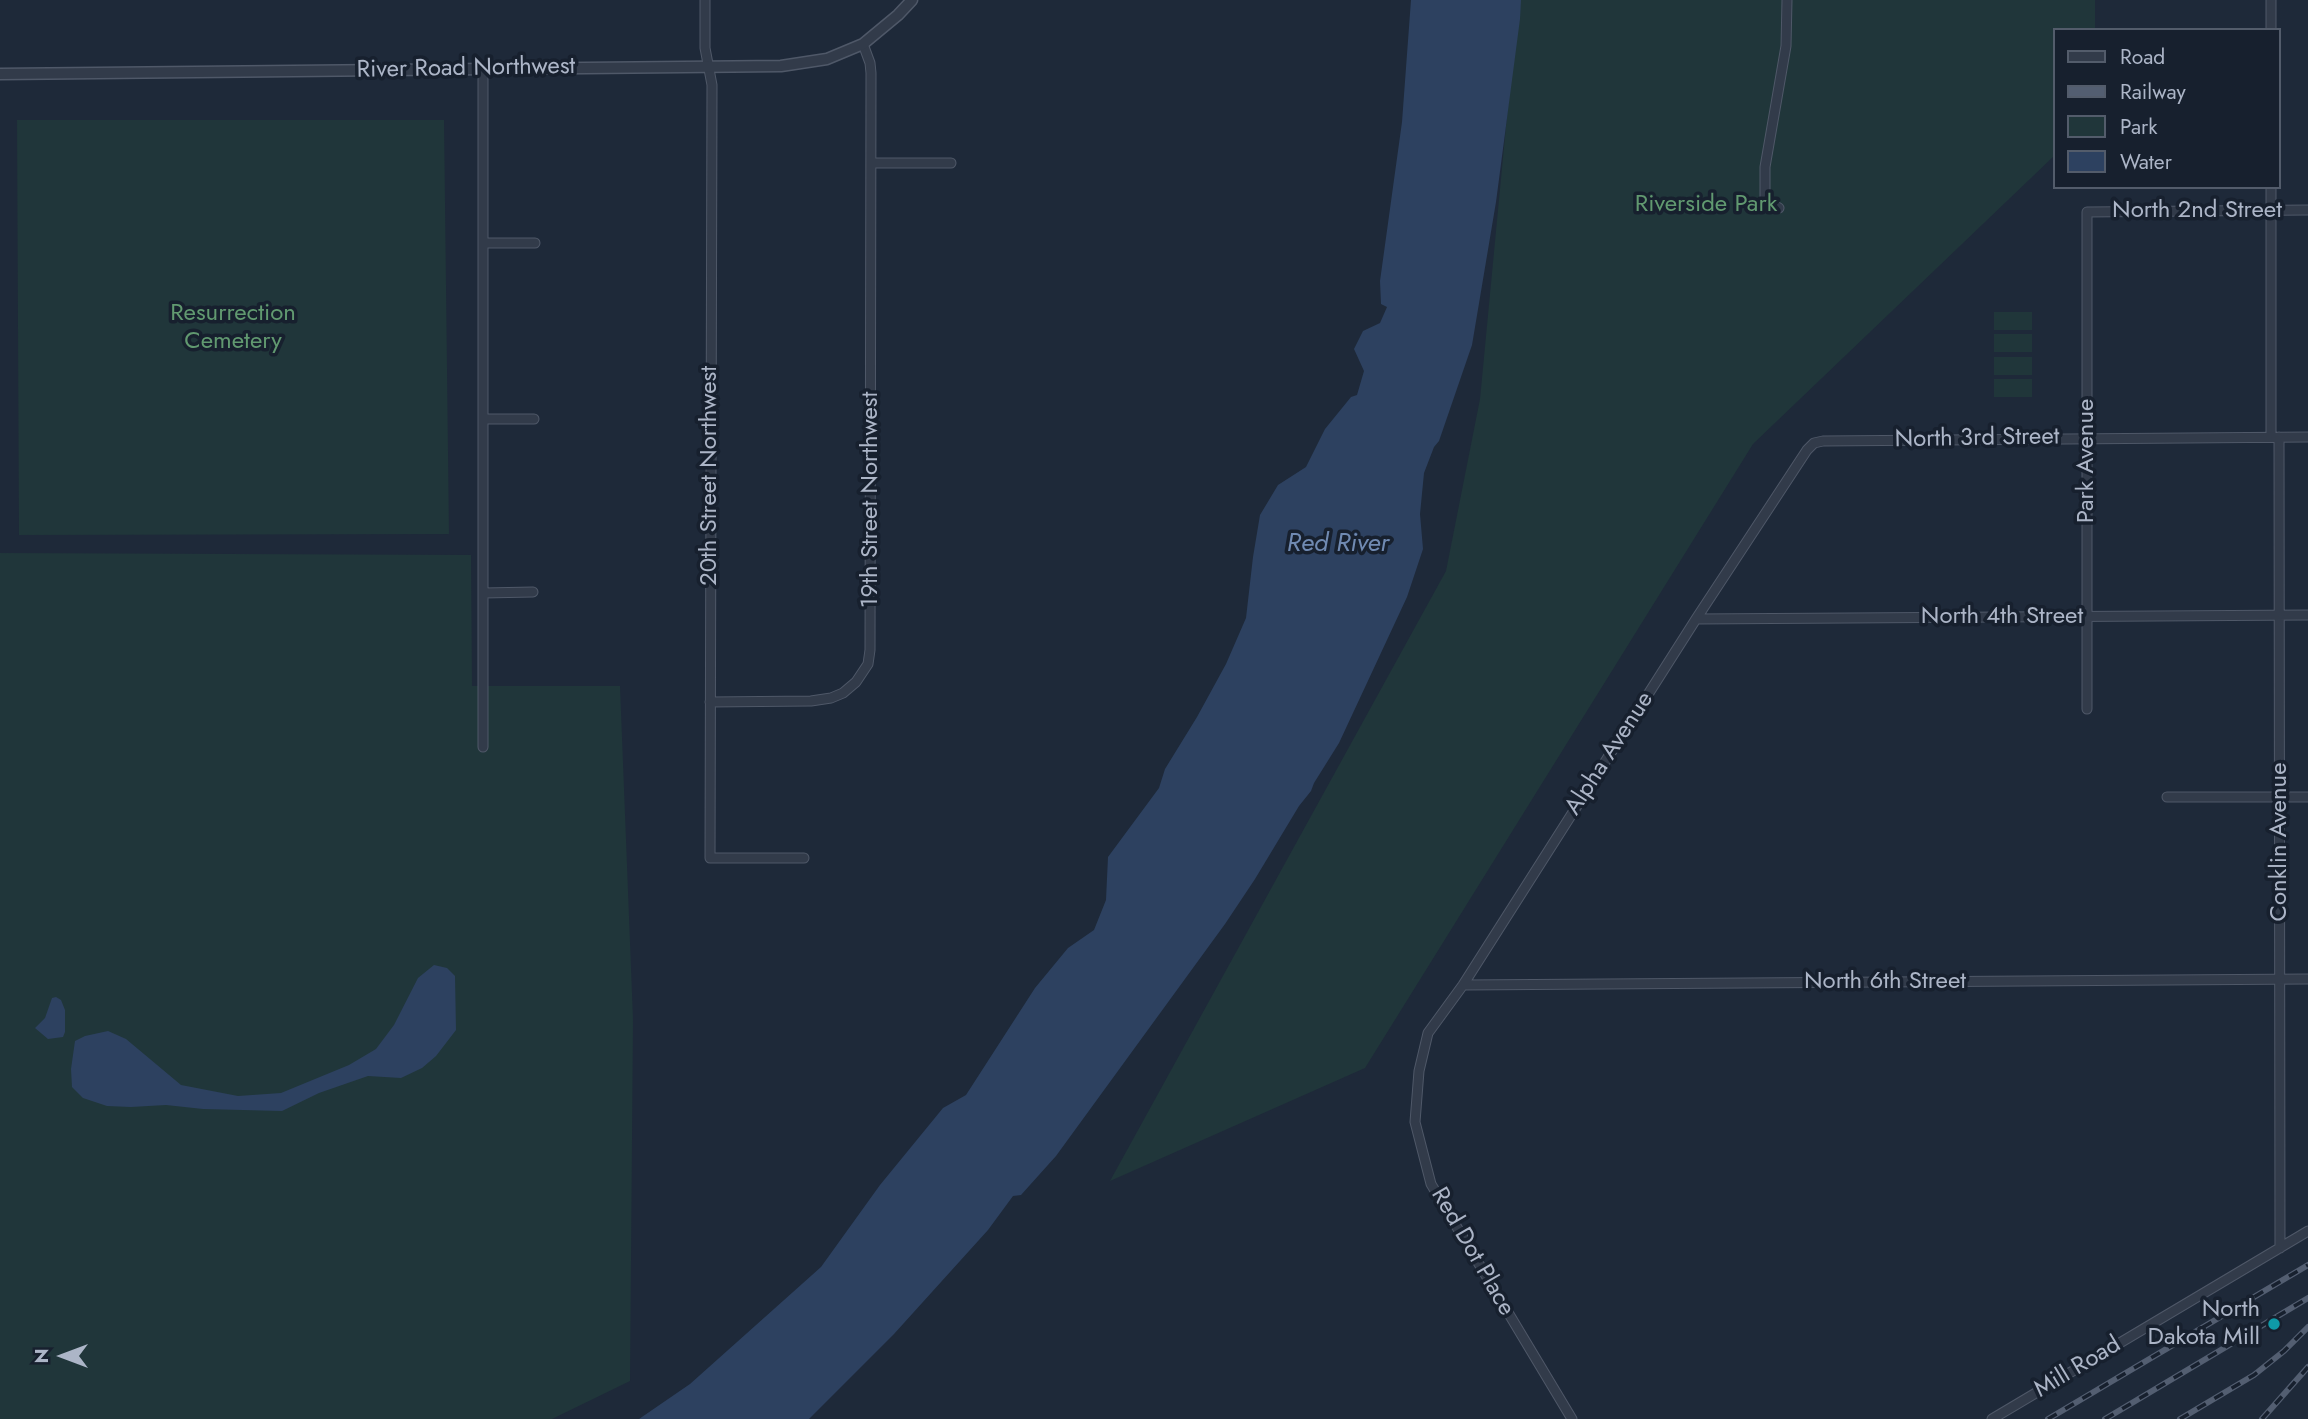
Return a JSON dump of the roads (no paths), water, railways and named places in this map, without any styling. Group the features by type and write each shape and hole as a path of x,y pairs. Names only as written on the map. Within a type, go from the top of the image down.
{"street":[{"name":"20th Street Northwest","path":"705,0 705,48 712,85 710,858 804,858"},
{"name":"River Road Northwest","path":"0,74 795,65 827,58 863,44 912,0"},
{"path":"1779,208 1765,200 1765,167 1786,46 1787,0"},
{"path":"2271,0 2271,28"},
{"name":"19th Street Northwest","path":"710,702 811,701 831,698 856,682 868,664 871,163 870,63 863,44"},
{"path":"483,70 483,747"},
{"path":"871,163 951,163"},
{"name":"Conklin Avenue","path":"2271,189 2279,615 2280,1248"},
{"name":"North 2nd Street","path":"2087,212 2308,211"},
{"name":"Park Avenue","path":"2087,212 2087,709"},
{"path":"484,243 535,243"},
{"path":"484,419 534,419"},
{"name":"North 3rd Street","path":"1814,443 2308,437"},
{"name":"Alpha Avenue","path":"1419,1070 1428,1033 1463,985 1696,619 1814,443"},
{"path":"484,593 533,592"},
{"name":"North 4th Street","path":"1696,619 2308,615"},
{"path":"2167,797 2308,797"},
{"name":"North 6th Street","path":"1463,985 2308,979"},
{"name":"Red Dot Place","path":"1419,1070 1415,1122 1431,1184 1572,1419"},
{"name":"Mill Road","path":"1992,1419 2308,1231"}],"water":[{"name":"Red River","path":"1411,0 1521,0 1520,19 1496,202 1472,345 1439,441 1424,473 1420,514 1423,549 1407,597 1339,743 1225,924 1056,1156 1021,1195 1013,1196 988,1230 894,1334 809,1419 639,1419 690,1384 821,1267 880,1185 943,1108 966,1095 1035,988 1068,948 1094,930 1106,900 1108,857 1159,788 1165,769 1226,664 1246,618 1260,515 1278,485 1306,467 1325,429 1351,397 1357,395 1364,371 1354,349 1363,331 1380,323 1387,307 1381,304 1380,281 1402,122"},
{"path":"434,965 447,968 455,976 456,1030 436,1056 422,1068 401,1078 368,1076 319,1093 282,1111 166,1105 107,1106 83,1098 72,1087 71,1069 75,1041 108,1031 126,1039 181,1085 238,1096 281,1093 349,1065 376,1049 394,1025 418,978"},
{"path":"52,998 61,1000 65,1010 65,1032 63,1037 48,1039 35,1028 45,1018"}],"railway":[{"path":"2048,1419 2308,1265"},
{"path":"2105,1419 2308,1298"},
{"path":"2180,1419 2254,1375 2308,1327"},
{"path":"2262,1419 2308,1367"}],"place":[{"name":"North Dakota Mill","path":"2274,1324"}],"park label":[{"name":"Riverside Park","path":"1706,205"},
{"name":"Resurrection Cemetery","path":"233,328"}]}
